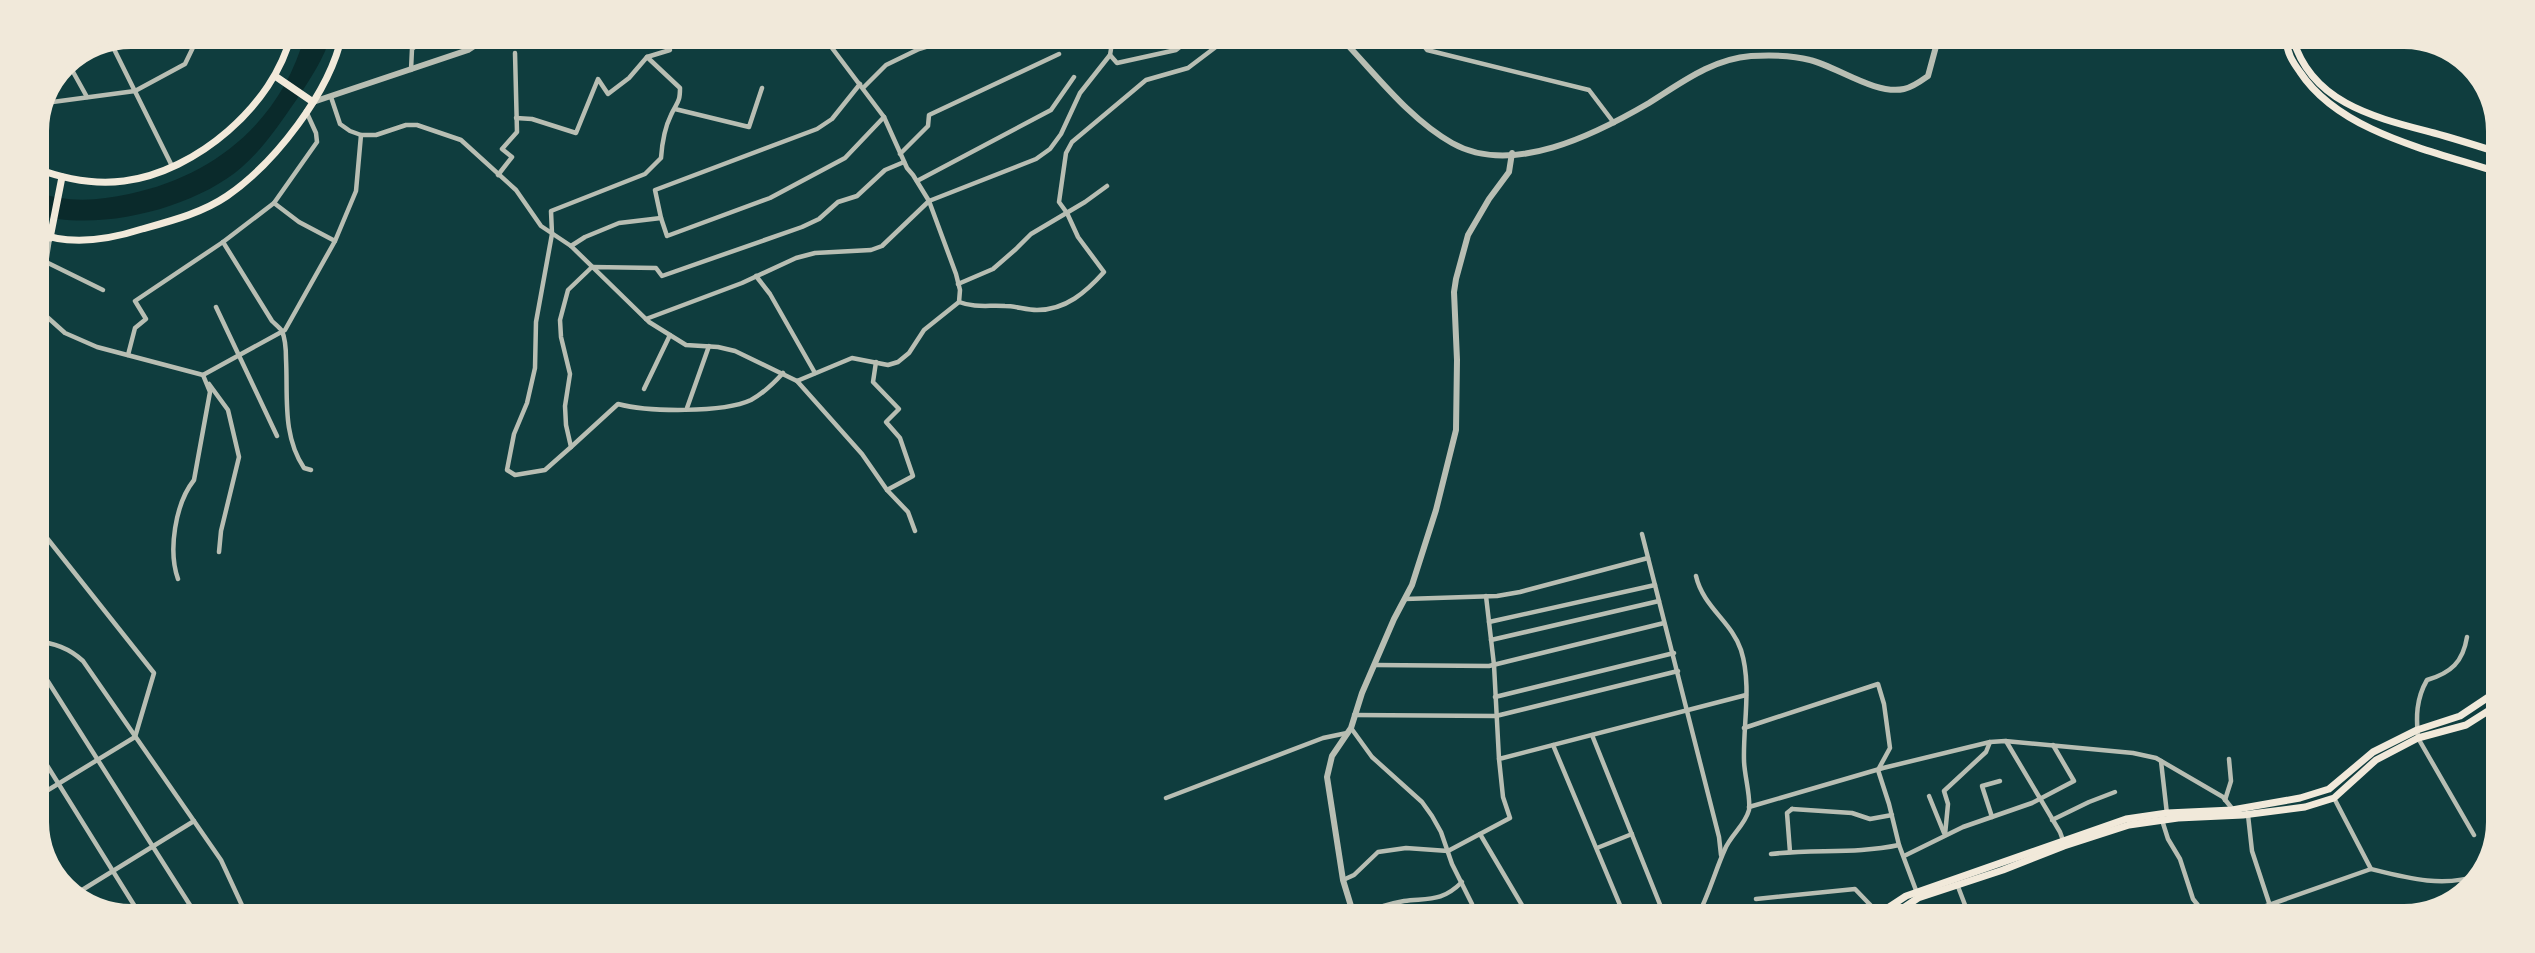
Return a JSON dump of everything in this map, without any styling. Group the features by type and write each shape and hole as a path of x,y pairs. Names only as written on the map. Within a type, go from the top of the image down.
{"main road":[{"path":"45,171 85,181 126,181 172,166 193,155 239,121 258,102 275,76 287,45"},
{"path":"45,236 81,240 125,235 206,207 226,197 252,177 278,150 313,102 333,67 339,45"},
{"path":"2286,45 2287,53 2307,83 2335,110 2367,128 2490,170"},
{"path":"2295,45 2301,60 2316,81 2340,101 2386,120 2490,150"},
{"path":"275,76 313,102"},
{"path":"50,238 62,177"},
{"path":"1901,908 1918,895 2064,843 2165,817 2235,813 2329,789 2373,752 2460,716 2490,696"},
{"path":"2235,813 2248,815 2305,807 2334,798 2376,760 2418,734 2466,725 2490,710"},
{"path":"1888,908 1906,896 1918,895 2003,870 2064,843"}],"street":[{"path":"51,102 135,91 185,64 194,45"},
{"path":"411,70 412,49 417,45"},
{"path":"313,102 411,70 468,50 476,45"},
{"path":"830,45 884,117 904,162 928,201 958,284 959,302"},
{"path":"884,117 844,158 770,198 667,236 655,190 817,129 832,119 861,86 886,65 932,45"},
{"path":"646,319 697,301 781,263 815,253 871,250 882,246 891,240 928,201 1036,159 1050,149 1061,134 1080,93 1110,55 1113,45"},
{"path":"1110,55 1117,63 1176,50 1183,45"},
{"path":"959,302 972,307 1006,306 1039,310 1053,308 1080,296 1104,272 1078,237 1059,202 1066,153 1072,141 1146,80 1188,68 1218,45"},
{"path":"1348,45 1414,115 1460,147 1482,154 1533,154 1596,133 1726,59 1753,56 1794,57 1841,70 1878,88 1907,88 1928,76 1936,45"},
{"path":"1423,45 1427,50 1589,90 1614,123"},
{"path":"113,47 172,166"},
{"path":"516,118 532,119 576,133 598,79 608,94 629,78 647,57 670,50"},
{"path":"498,175 512,157 502,149 517,132 515,53"},
{"path":"900,154 928,126 929,115 1059,54"},
{"path":"647,57 680,88 680,102 662,143 661,158 645,174 551,212 552,234 536,322 535,368 527,403 514,434 507,470 515,475 545,470 618,404 637,409 718,408 750,400 771,387 783,373"},
{"path":"72,69 87,98"},
{"path":"917,181 1051,110 1074,78"},
{"path":"675,109 749,128 762,88"},
{"path":"331,97 340,124 361,135 376,135 406,125 417,125 460,140 516,190 541,226 571,246 646,319 686,345 709,346 735,351 797,381 862,454 887,490 908,512 915,531"},
{"path":"128,355 135,328 146,319 135,301 223,242 274,203 317,142 316,133 306,111"},
{"path":"202,375 282,332 335,241 356,191 361,135"},
{"path":"1353,908 1343,880 1327,777 1332,756 1349,731 1394,619 1412,585 1431,528 1456,430 1457,360 1454,292 1456,279 1468,235 1489,199 1509,172 1512,153"},
{"path":"572,447 566,425 565,406 570,374 561,337 560,320 568,290 592,267 656,268 663,276 819,219 838,202 857,196 885,170 904,162"},
{"path":"958,284 993,268 1031,234 1107,186"},
{"path":"274,203 299,222 335,241"},
{"path":"571,246 585,237 619,223 661,218"},
{"path":"45,269 50,238"},
{"path":"223,242 272,321 282,332 286,353 286,408 290,436 295,455 304,468 311,470"},
{"path":"46,262 103,290"},
{"path":"756,276 770,294 815,374"},
{"path":"797,381 852,358 888,365 898,362 909,353 924,330 959,302"},
{"path":"216,307 277,436"},
{"path":"45,315 65,333 97,347 202,375 228,411 239,457 221,531 219,552"},
{"path":"644,389 670,335"},
{"path":"687,408 709,346"},
{"path":"876,362 873,382 899,409 886,422 900,438 914,476 887,490"},
{"path":"178,579 174,568 179,517 185,491 194,480 210,392 202,375"},
{"path":"1642,534 1719,837 1721,858"},
{"path":"45,537 154,673 135,737 45,792"},
{"path":"1405,599 1486,596 1520,592 1648,558"},
{"path":"1696,576 1700,592 1741,648 1745,670 1744,761 1749,807 1744,822 1726,846 1701,908"},
{"path":"1489,622 1655,585"},
{"path":"1343,880 1354,875 1378,852 1406,848 1448,851 1510,818 1503,798 1494,665 1486,596"},
{"path":"1491,640 1659,601"},
{"path":"1375,665 1494,665 1664,623"},
{"path":"2467,638 2460,661 2439,676 2427,680 2423,685 2416,708 2418,734 2474,835"},
{"path":"45,642 72,651 84,661 221,860 243,908"},
{"path":"1495,697 1674,653"},
{"path":"1354,715 1496,716 1678,671"},
{"path":"45,676 191,908"},
{"path":"1744,728 1878,684 1884,704 1890,747 1878,770 1899,845 1918,895"},
{"path":"1499,759 1746,695"},
{"path":"1166,798 1323,738 1349,731"},
{"path":"1349,731 1372,757 1422,802 1441,832 1473,908"},
{"path":"1592,735 1661,908"},
{"path":"1749,807 1878,770 1990,742 2006,741 2133,753 2162,761 2225,800 2235,813"},
{"path":"2006,741 2064,843"},
{"path":"1945,836 1948,804 1944,791 1986,752 1990,742"},
{"path":"1553,745 1621,908"},
{"path":"1904,856 1945,836 2040,800 2074,781 2053,745"},
{"path":"2225,800 2231,781 2229,759"},
{"path":"2162,761 2168,838 2180,859 2193,899 2200,908"},
{"path":"45,763 136,908"},
{"path":"1992,817 1982,786 2000,781"},
{"path":"2052,820 2115,792"},
{"path":"1791,795 1792,809"},
{"path":"1929,796 1945,836"},
{"path":"2334,798 2371,869"},
{"path":"1790,852 1786,813 1792,809 1852,813 1870,819 1892,815"},
{"path":"2248,815 2252,851 2270,908"},
{"path":"80,891 194,821"},
{"path":"1480,834 1524,908"},
{"path":"1597,848 1632,834"},
{"path":"1771,854 1817,849 1864,852 1899,845"},
{"path":"2260,908 2371,869 2417,881 2462,882 2468,880"},
{"path":"1374,908 1445,896 1462,882"},
{"path":"1957,884 1966,908"},
{"path":"1756,899 1855,889 1870,908"}],"water":[{"path":"301,45 327,45 297,99 265,143 250,160 222,182 198,195 171,205 115,219 86,221 45,216 45,195 58,198 93,199 129,194 160,186 189,174 216,158 240,140 261,118 279,94 294,66"}]}
